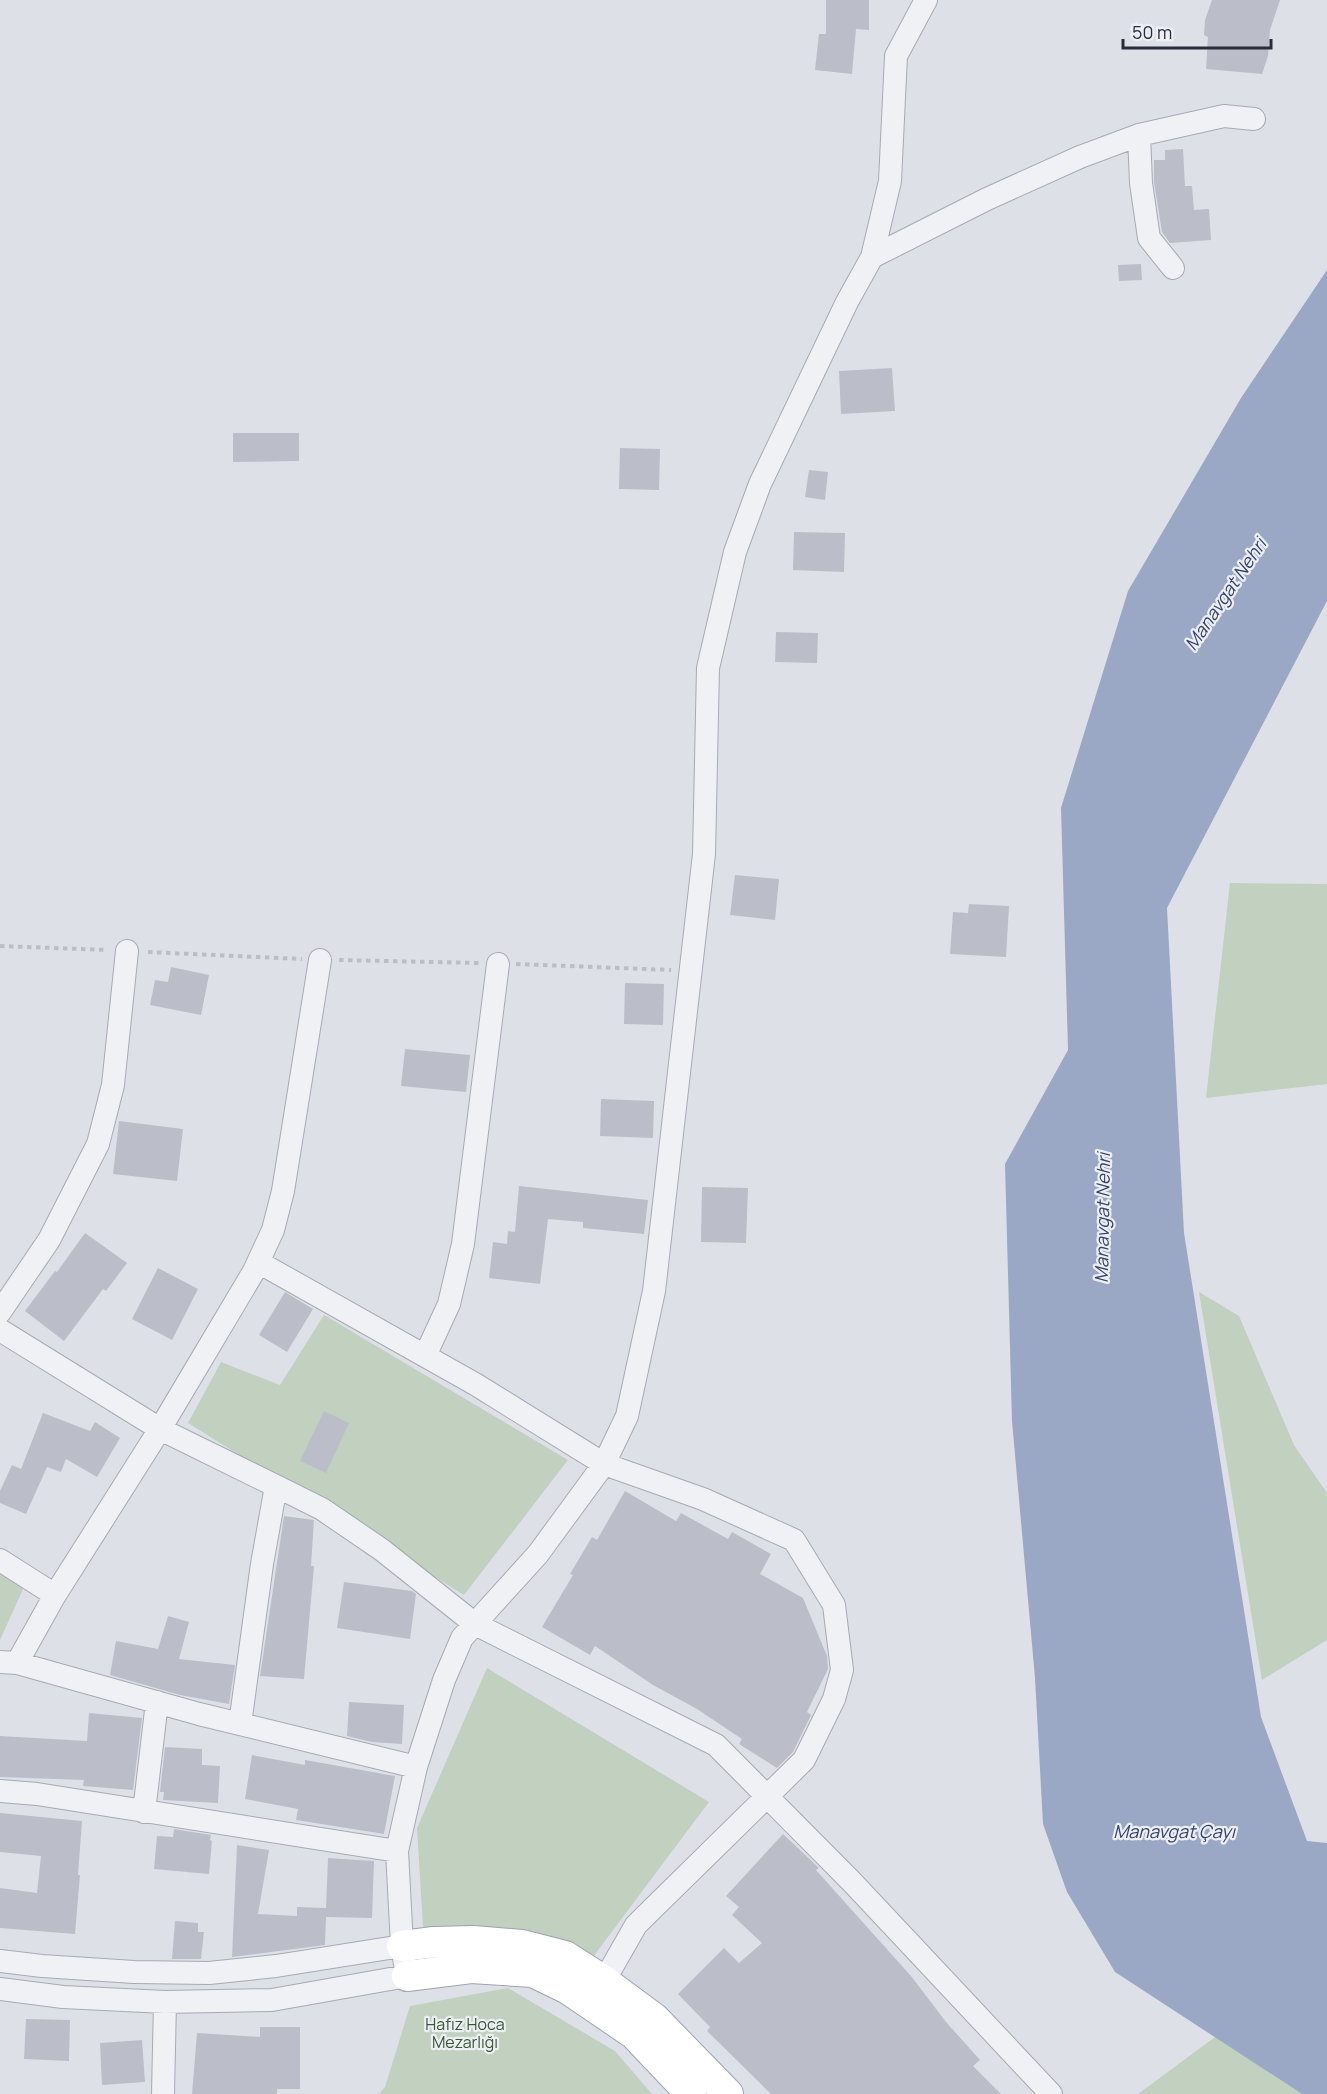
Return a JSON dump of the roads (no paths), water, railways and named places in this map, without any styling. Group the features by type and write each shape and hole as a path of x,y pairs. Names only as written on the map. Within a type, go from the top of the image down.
{"main road":[{"path":"402,1946 473,1941 522,1945 565,1956 654,2018 728,2094"},
{"path":"407,1976 471,1968 532,1972 568,1989 634,2034 691,2094"}],"street":[{"path":"0,1989 63,1997 165,2002 272,2000 407,1976 402,1946 398,1851 416,1767 444,1680 462,1638 538,1554 604,1464 627,1416 654,1291 704,854 708,668 735,552 760,484 847,302 872,257 890,181 896,56 926,0"},
{"path":"872,257 1080,157 1139,135 1224,117 1254,119"},
{"path":"1139,135 1141,183 1149,238 1173,268"},
{"path":"0,1312 49,1239 98,1144 113,1085 127,951"},
{"path":"320,960 284,1191 273,1230 258,1262 160,1429 56,1595 8,1662 240,1724 416,1767"},
{"path":"425,1356 449,1304 463,1244 498,963"},
{"path":"258,1262 475,1384 604,1464 704,1498 794,1540 834,1605 842,1670 834,1699 804,1760 636,1925 604,1981"},
{"path":"0,1330 160,1429 322,1509 382,1550 475,1624 716,1745 768,1795 1051,2094"},
{"path":"240,1724 262,1564 276,1486"},
{"path":"0,1560 56,1595"},
{"path":"144,1812 157,1702"},
{"path":"0,1791 37,1794 398,1851"},
{"path":"0,1961 134,1972 209,1973 276,1966 402,1946"},
{"path":"163,2094 165,2002"}],"water":[{"name":"Manavgat Çayı","path":"1327,270 1327,601 1167,908 1184,1233 1261,1717 1307,1841 1327,1843 1327,2094 1302,2094 1115,1972 1067,1892 1043,1824 1035,1678 1012,1421 1005,1164 1068,1050 1061,808 1128,591 1241,398"}],"water label":[{"name":"Manavgat Nehri","path":"1225,594"},
{"name":"Manavgat Nehri","path":"1102,1218"}],"park label":[{"name":"Hafız Hoca Mezarlığı","path":"465,2033"}]}
